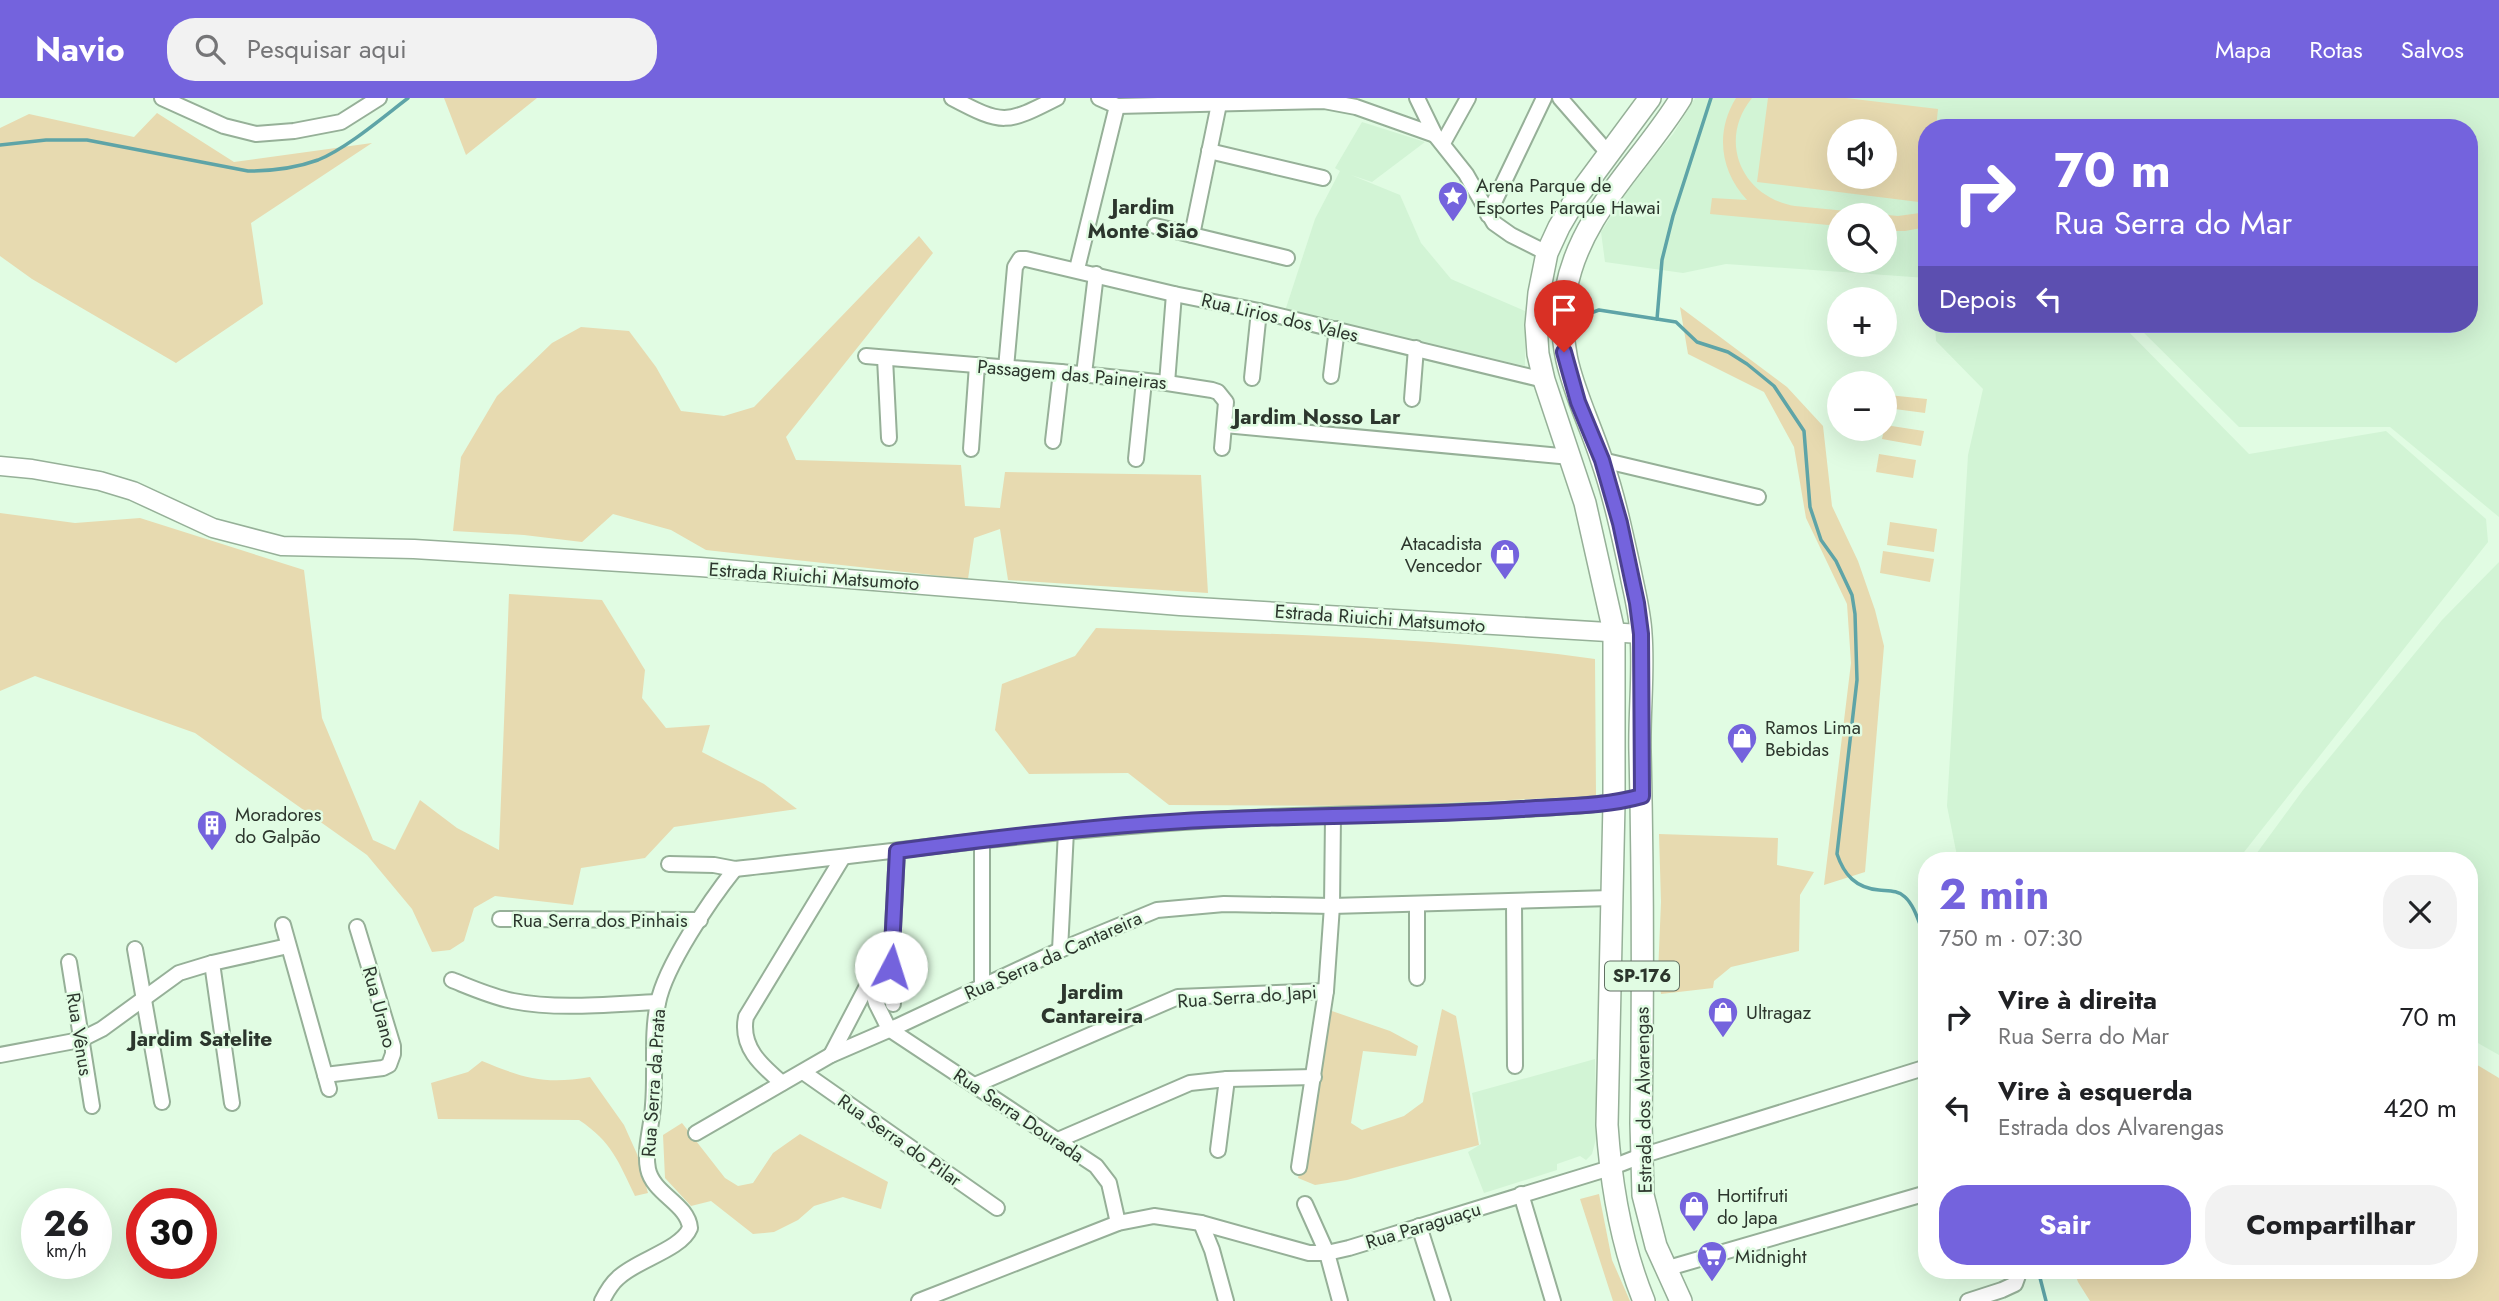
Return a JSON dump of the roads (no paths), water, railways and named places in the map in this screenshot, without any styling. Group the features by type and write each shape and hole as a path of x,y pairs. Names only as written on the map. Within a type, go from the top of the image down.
{"main road":[{"name":"Estrada dos Alvarengas","path":"1644,1301 1626,1251 1610,1168 1607,1082 1614,803 1614,632 1593,535 1571,457 1544,380 1535,325 1547,253 1576,198 1650,98"},
{"name":"Estrada dos Alvarengas","path":"1681,98 1661,129 1614,188 1584,235 1572,263 1565,293 1564,352 1578,402 1602,460 1620,523 1641,634 1643,1195 1656,1246 1681,1301"}],"street":[{"path":"162,98 231,129 263,134 317,128 341,122 379,98"},
{"path":"952,98 982,114 1003,120 1020,116 1057,98"},
{"path":"1100,98 1117,106 1301,100 1345,104 1439,139"},
{"path":"1417,98 1439,139 1466,174 1488,215 1502,230 1547,253"},
{"path":"1439,139 1468,98"},
{"path":"1488,215 1544,98"},
{"path":"1560,98 1608,153"},
{"path":"1192,235 1219,104"},
{"path":"1077,269 1117,106"},
{"path":"1209,151 1323,178"},
{"path":"1154,226 1287,258"},
{"name":"Rua Lirios dos Vales","path":"1006,368 1011,295 1017,261 1033,259 1544,380"},
{"path":"1084,374 1096,274"},
{"path":"1167,383 1174,293"},
{"path":"1252,378 1259,311"},
{"path":"1331,376 1337,329"},
{"path":"1412,399 1416,348"},
{"name":"Passagem das Paineiras","path":"866,356 1084,374 1167,383 1218,392 1226,402 1222,448"},
{"path":"885,358 889,438"},
{"path":"971,449 977,365"},
{"path":"1053,441 1061,372"},
{"path":"1136,459 1144,381"},
{"path":"1225,425 1571,457"},
{"path":"1602,460 1758,497"},
{"name":"Estrada Riuichi Matsumoto","path":"0,466 32,468 100,481 133,491 213,528 282,546 414,549 700,567 1180,606 1641,634"},
{"path":"669,864 714,865 735,869 1066,831 1240,818 1497,811 1614,803 1642,796"},
{"path":"1299,1167 1326,991 1332,906 1333,816"},
{"path":"1060,950 1066,831"},
{"path":"982,839 982,986"},
{"path":"893,1004 891,967 897,851"},
{"path":"782,1083 751,1053 744,1035 746,1017 843,858"},
{"name":"Rua Serra da Prata","path":"602,1301 618,1278 637,1263 678,1242 691,1228 682,1211 654,1182 647,1166 658,1002 668,974 735,869"},
{"name":"Rua Serra da Cantareira","path":"696,1133 831,1055 1060,950 1172,907 1224,904 1332,906 1611,898"},
{"path":"1514,901 1515,1066"},
{"path":"1417,904 1417,978"},
{"name":"Rua Serra dos Pinhais","path":"500,919 700,920"},
{"path":"0,1055 80,1040 102,1029 179,973 288,946 283,925"},
{"name":"Rua Urano","path":"288,946 327,1082 383,1068 389,1065 393,1054 381,1002 357,927"},
{"path":"831,1055 894,935"},
{"path":"135,949 162,1102"},
{"name":"Rua Vênus","path":"69,962 92,1106"},
{"path":"212,963 232,1103"},
{"path":"452,980 501,998 530,1003 658,1002"},
{"path":"869,982 889,1029"},
{"name":"Rua Serra do Japi","path":"975,1085 1178,997 1326,991"},
{"name":"Rua Serra Dourada","path":"889,1029 1058,1140 1105,1175 1118,1223"},
{"name":"Rua Paraguaçu","path":"919,1301 1118,1223 1154,1216 1201,1223 1303,1252 1326,1253 1349,1248 1918,1070"},
{"name":"Rua Serra do Pilar","path":"803,1072 997,1208"},
{"path":"1058,1140 1180,1086 1196,1082 1314,1077"},
{"path":"1218,1150 1227,1079"},
{"path":"1521,1194 1553,1301"},
{"path":"1665,1269 1918,1196"},
{"path":"1306,1204 1326,1253 1340,1301"},
{"path":"1201,1223 1212,1250 1226,1301"},
{"path":"1419,1226 1443,1301"},
{"path":"1968,1301 2003,1290 2016,1279"}],"waterway":[{"path":"0,145 46,140 87,140 248,171 274,170 310,163 329,155 408,98"},
{"path":"1657,319 1662,260 1673,216 1711,98"},
{"path":"1577,318 1599,310 1676,322 1697,342 1728,352 1774,386 1804,431 1810,507 1821,540 1836,561 1852,595 1855,614 1857,680 1837,854 1852,879 1871,889 1902,895 1909,901 1918,919"},
{"path":"2040,1279 2046,1301"}],"place":[{"name":"Arena Parque de Esportes Parque Hawai","path":"1453,223"},
{"name":"Atacadista Vencedor","path":"1505,581"},
{"name":"Ramos Lima Bebidas","path":"1742,765"},
{"name":"Moradores do Galpão","path":"212,852"},
{"name":"Ultragaz","path":"1723,1039"},
{"name":"Hortifruti do Japa","path":"1694,1233"},
{"name":"Midnight","path":"1712,1283"}],"district":[{"name":"Jardim Monte Sião","path":"1143,219"},
{"name":"Jardim Nosso Lar","path":"1317,417"},
{"name":"Jardim Cantareira","path":"1092,1004"},
{"name":"Jardim Satelite","path":"201,1039"}]}
